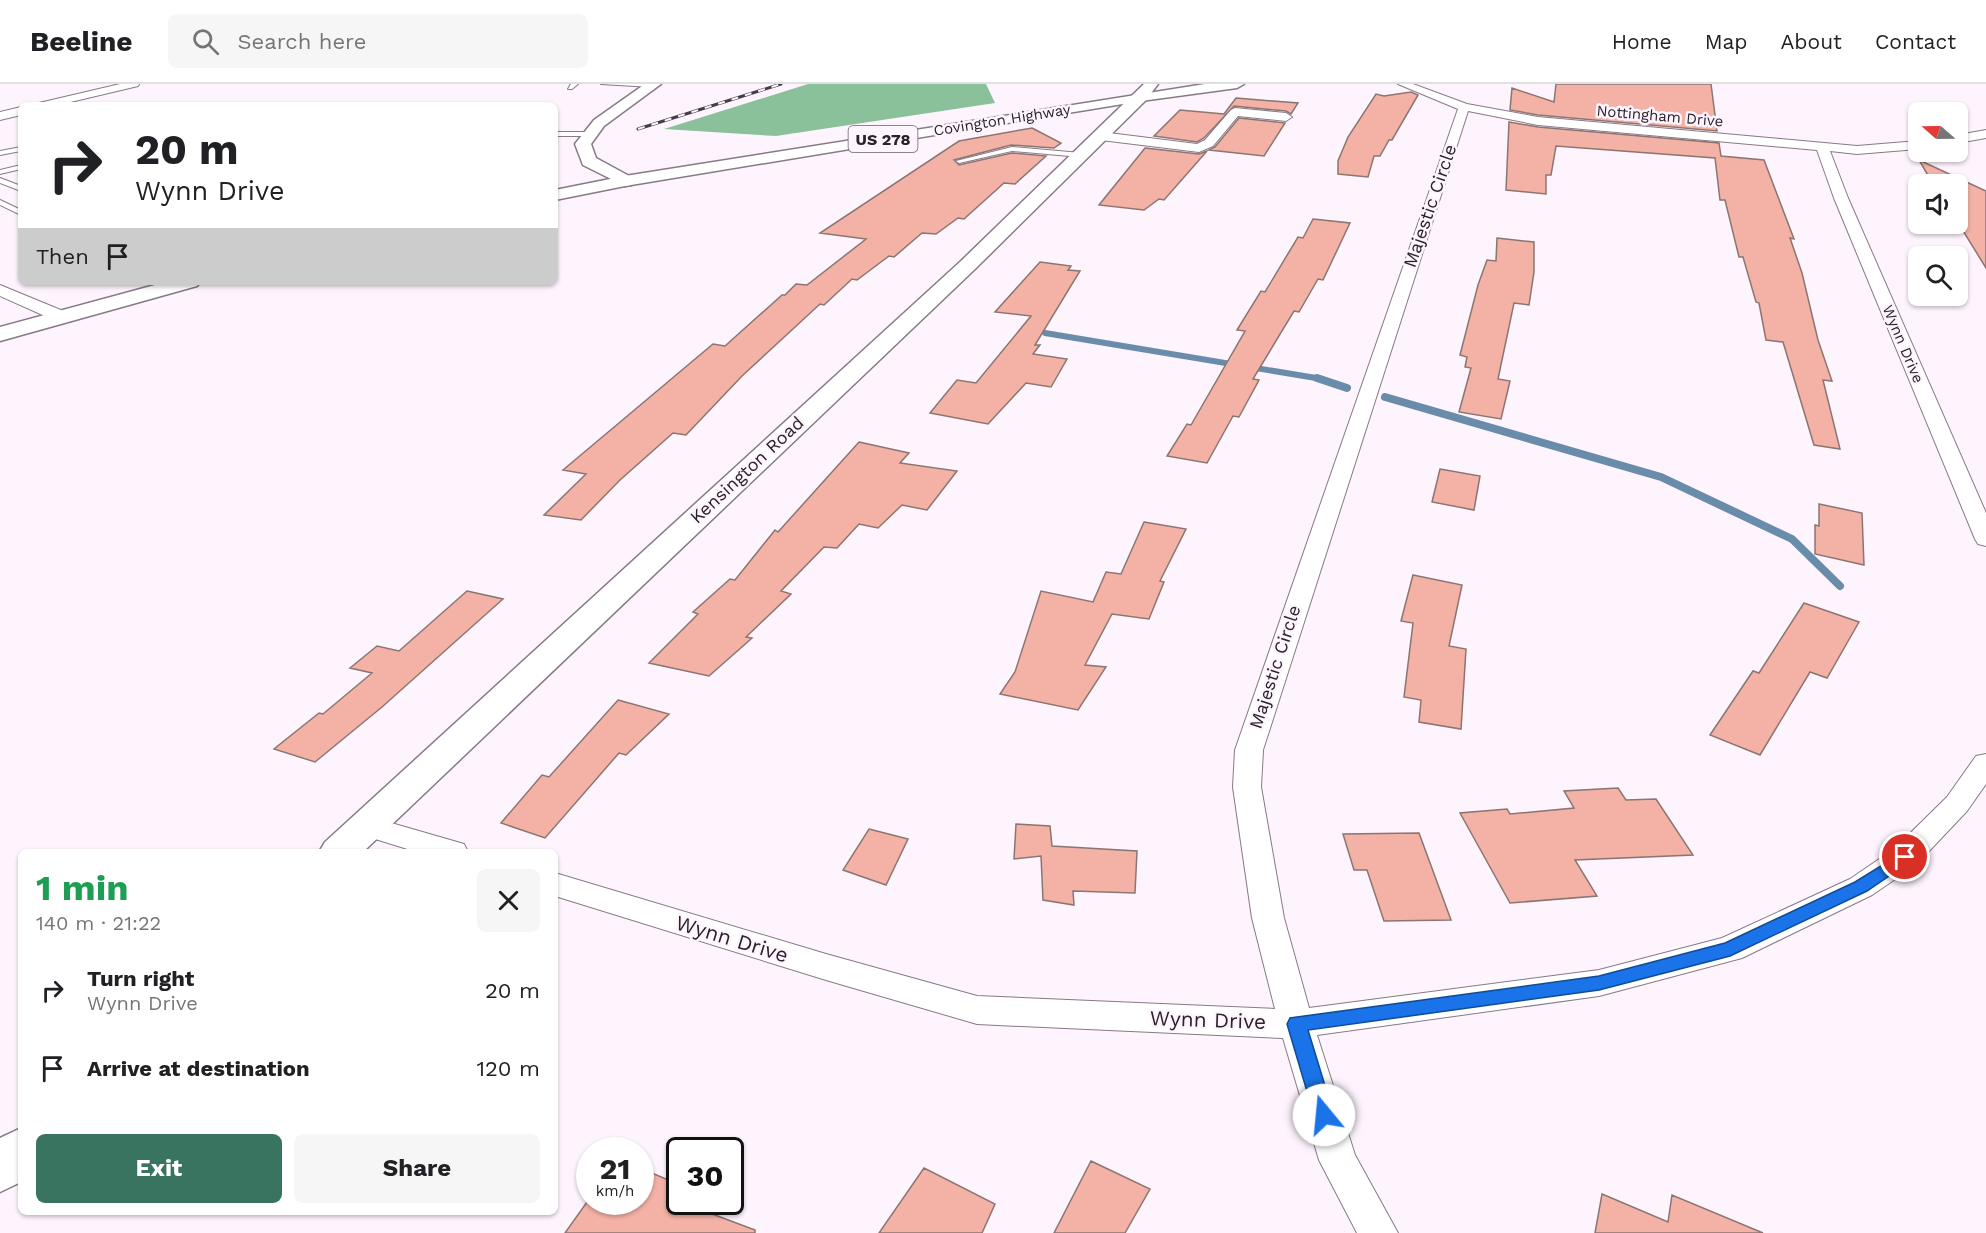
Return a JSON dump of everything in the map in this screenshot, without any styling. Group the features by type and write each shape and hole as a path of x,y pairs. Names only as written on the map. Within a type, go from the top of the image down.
{"main road":[{"name":"Covington Highway","path":"558,194 1146,91 1237,84"},
{"path":"625,181 589,161 583,144 599,123 653,85"},
{"name":"Kensington Road","path":"342,849 960,272 1146,91"},
{"path":"0,334 174,285"},
{"path":"0,1169 18,1153"}],"street":[{"path":"56,102 134,84"},
{"name":"Nottingham Drive","path":"1403,84 1464,106 1538,121 1857,150 1908,146"},
{"name":"Majestic Circle","path":"1378,1233 1338,1160 1296,1024 1268,918 1247,787 1249,750 1464,106"},
{"path":"0,116 18,112"},
{"path":"1101,136 1199,148 1209,143 1235,112 1286,117"},
{"path":"1968,137 1986,134"},
{"name":"Wynn Drive","path":"1822,147 1845,209 1986,539"},
{"path":"0,290 62,318"},
{"name":"Wynn Drive","path":"558,885 826,967 976,1010 1296,1024 1599,983 1730,949 1861,886 1905,857 1957,804 1986,763"},
{"path":"368,825 444,849"}],"lane":[{"path":"604,84 653,85"},
{"path":"558,134 590,134"},
{"path":"0,153 18,149"},
{"path":"959,161 1012,149 1081,155"},
{"path":"0,172 18,168"},
{"path":"0,180 18,188"},
{"path":"0,202 18,211"}],"green space":[{"path":"808,84 986,84 995,103 776,136 664,129"}],"building":[{"path":"1556,84 1711,84 1717,131 1538,115 1510,110 1512,88 1554,102"},
{"path":"1411,92 1418,95 1392,140 1389,140 1380,156 1374,156 1368,177 1338,174 1338,161 1348,137 1376,94 1384,96"},
{"path":"1236,98 1298,103 1291,114 1286,111 1234,106 1204,138 1197,142 1154,136 1180,110 1224,114"},
{"path":"1239,118 1285,123 1264,156 1209,150 1215,147"},
{"path":"1509,122 1538,127 1719,143 1721,156 1764,160 1794,239 1790,238 1802,273 1818,340 1832,381 1823,380 1840,449 1814,445 1783,342 1766,340 1759,303 1756,302 1743,257 1739,257 1725,200 1720,200 1715,158 1556,146 1551,175 1546,175 1546,194 1506,190"},
{"path":"1032,128 1061,143 1054,148 1011,145 954,160 959,165 1012,153 1046,156 1015,184 1004,183 964,219 958,218 936,234 922,233 894,257 889,256 857,280 852,279 824,305 820,304 742,376 686,435 673,433 620,480 581,520 544,515 586,474 563,470 713,344 725,346 796,284 807,285 866,239 820,233 959,141"},
{"path":"1145,148 1199,154 1207,151 1164,200 1159,199 1144,210 1099,205"},
{"path":"1920,162 1949,174 1927,174"},
{"path":"1968,183 1986,191 1986,268 1965,234 1968,234"},
{"path":"1313,219 1350,223 1323,280 1318,279 1299,312 1294,311 1253,379 1259,380 1239,417 1233,416 1207,463 1167,456 1187,424 1191,425 1245,331 1237,330 1261,291 1265,292 1298,237 1303,238"},
{"path":"1497,238 1534,242 1534,272 1529,305 1514,303 1498,379 1510,381 1501,419 1459,412 1471,368 1465,367 1467,357 1460,355 1478,285 1487,260 1496,261"},
{"path":"1040,262 1071,266 1068,270 1080,271 1035,345 1040,345 1033,354 1067,359 1051,387 1026,383 988,424 930,413 957,380 976,383 1031,316 995,312"},
{"path":"859,442 909,453 900,463 957,471 927,510 902,505 878,528 859,524 837,548 824,547 781,591 791,594 746,637 752,638 709,676 649,663 698,614 693,612 730,579 735,580 775,530 778,532"},
{"path":"1440,469 1480,476 1474,510 1432,502"},
{"path":"1819,504 1862,513 1864,565 1815,554 1815,525 1819,526"},
{"path":"1144,522 1186,529 1160,581 1164,582 1149,619 1112,614 1085,665 1106,667 1078,710 1000,694 1015,672 1041,591 1093,602 1106,572 1121,574"},
{"path":"1413,575 1462,585 1449,646 1466,649 1461,729 1419,722 1421,700 1404,697 1413,623 1401,621"},
{"path":"467,591 503,599 382,707 315,762 274,749 319,713 323,714 372,673 350,668 377,646 399,651"},
{"path":"1804,603 1859,622 1827,678 1810,672 1760,755 1710,735 1753,671 1759,673"},
{"path":"618,700 669,714 626,755 619,753 545,838 501,823 542,775 549,777"},
{"path":"1618,788 1626,800 1656,799 1693,855 1575,860 1597,896 1510,903 1460,813 1507,809 1510,814 1574,808 1564,791"},
{"path":"1016,824 1050,826 1052,846 1137,851 1135,893 1073,891 1074,905 1043,900 1041,856 1014,859"},
{"path":"869,829 908,839 886,885 843,870"},
{"path":"1419,833 1451,920 1384,921 1367,870 1354,870 1343,834"},
{"path":"1091,1161 1150,1189 1125,1233 1054,1233"},
{"path":"924,1168 995,1204 982,1233 879,1233"},
{"path":"654,1174 666,1179 666,1215 715,1215 755,1230 755,1233 565,1233 578,1215 654,1215"},
{"path":"1602,1194 1668,1222 1672,1195 1763,1233 1595,1233"}],"waterway":[{"path":"1045,333 1318,378"},
{"path":"1318,378 1322,379"},
{"path":"1318,378 1347,388"},
{"path":"1385,397 1661,477 1792,539 1840,586"}],"railway":[{"path":"638,129 781,84"}],"route":[{"path":"1324,1115 1296,1024 1599,983 1730,949 1861,886 1905,857"}]}
